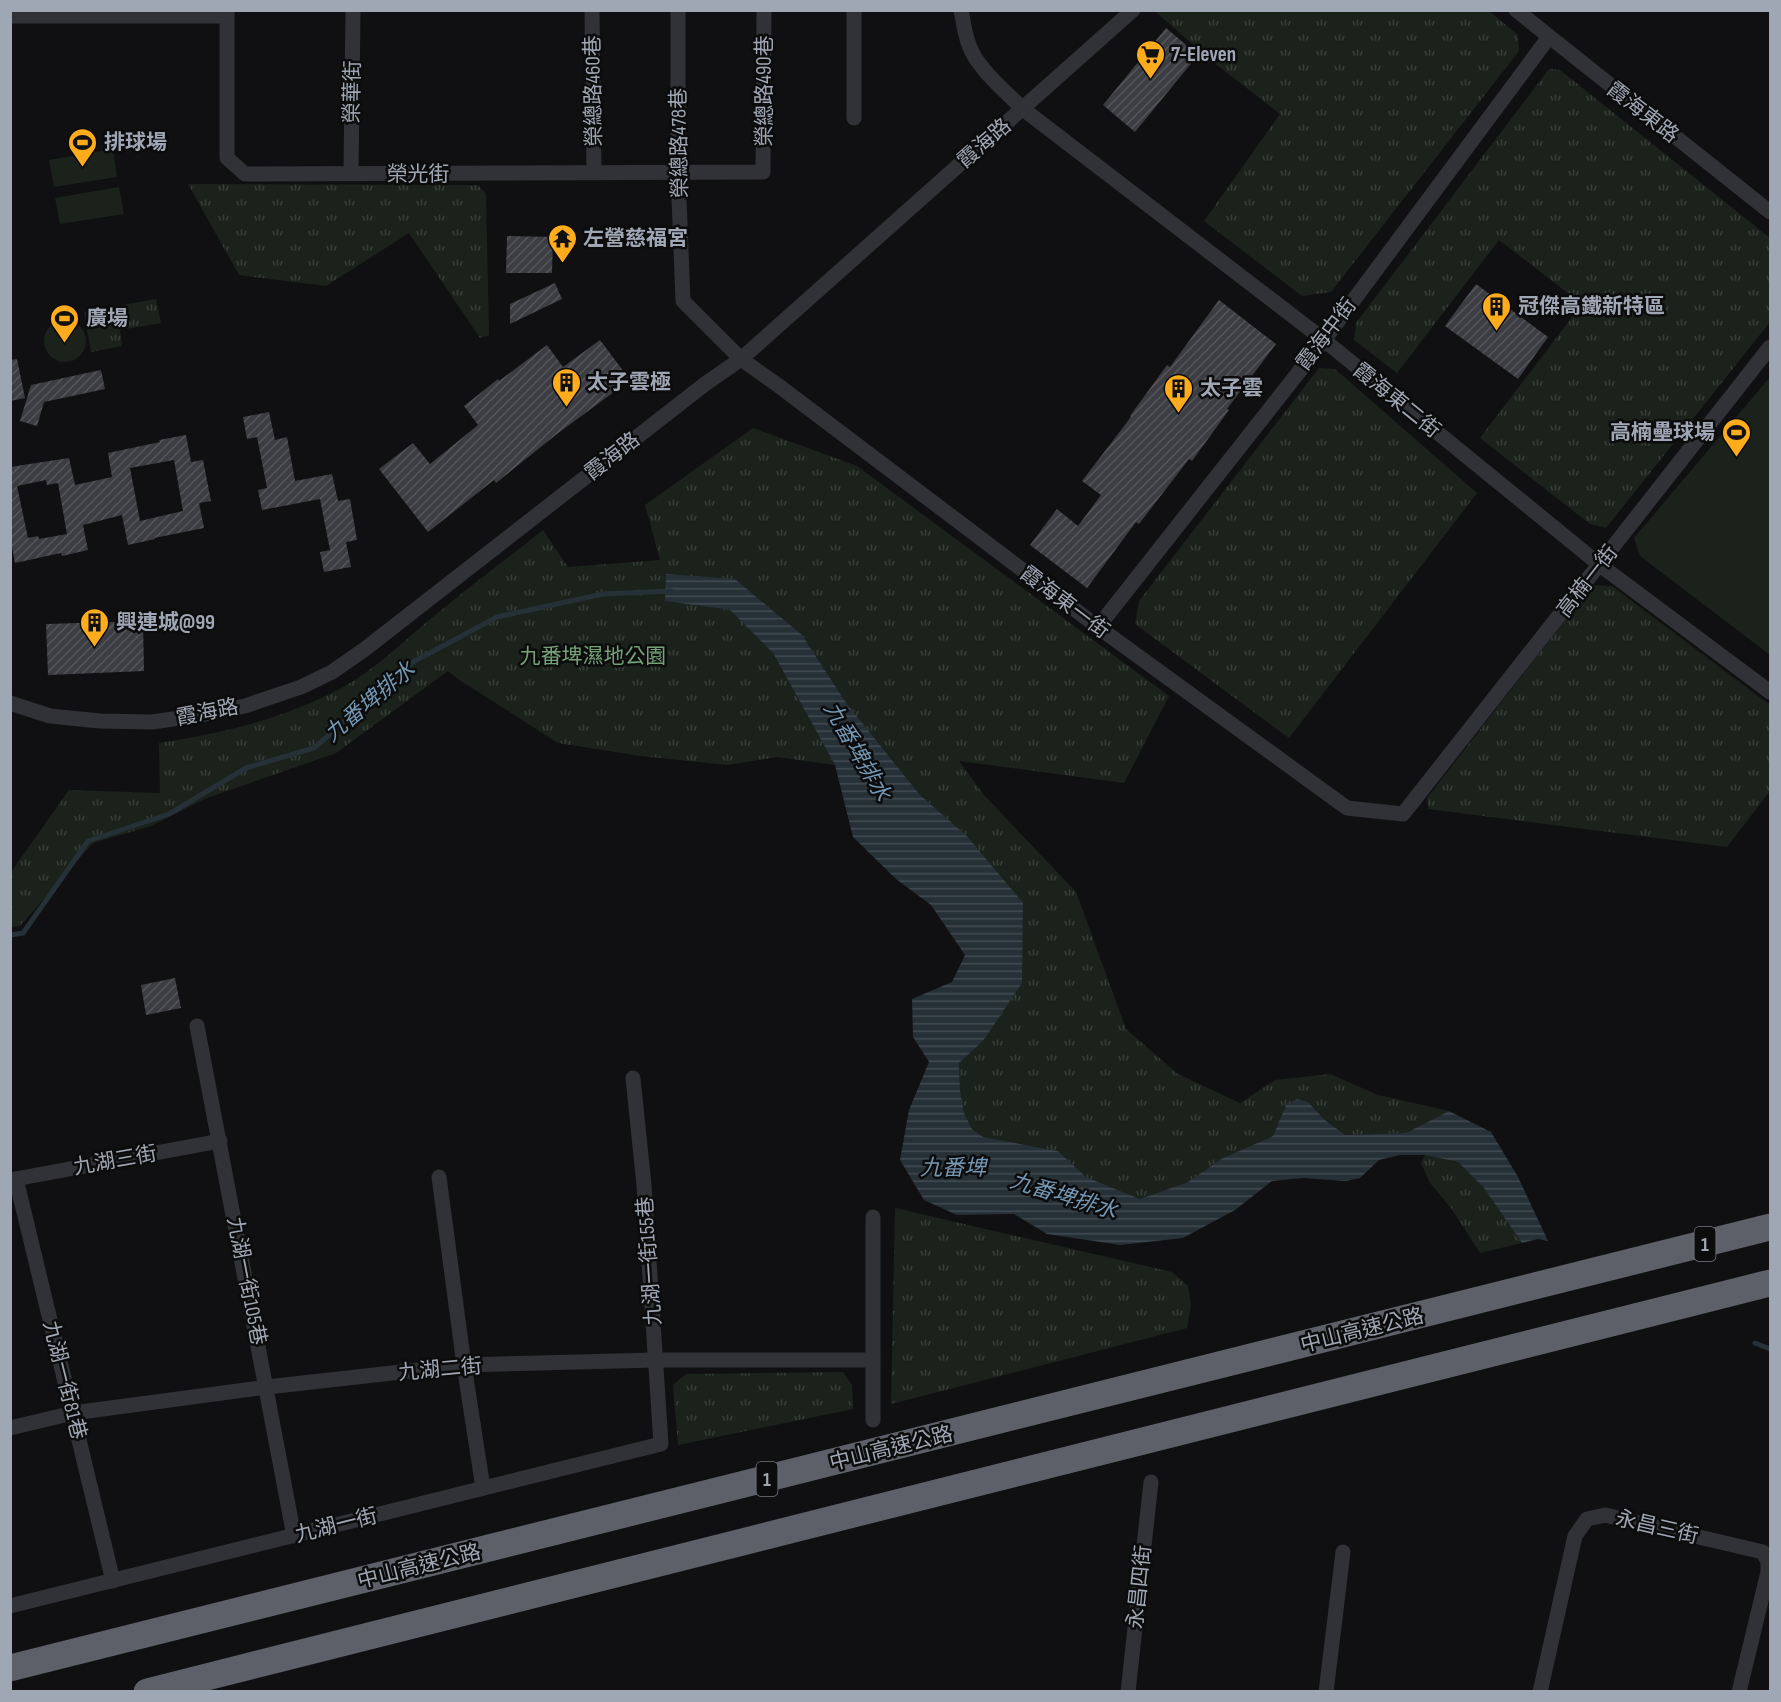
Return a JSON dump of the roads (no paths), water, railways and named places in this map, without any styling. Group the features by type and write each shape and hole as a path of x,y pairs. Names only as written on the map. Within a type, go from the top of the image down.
{"highway":[{"name":"中山高速公路","path":"10,1668 1770,1227"},
{"path":"147,1692 1770,1282"}],"street":[{"name":"榮華街","path":"351,173 353,10"},
{"name":"榮總路460巷","path":"592,10 594,172"},
{"name":"榮總路478巷","path":"678,10 678,172 683,301 741,359"},
{"name":"榮總路490巷","path":"763,172 764,10"},
{"path":"854,10 854,118"},
{"name":"霞海東二街","path":"961,10 965,34 972,53 994,80 1023,109 1324,340 1600,565 1770,692"},
{"name":"霞海路","path":"10,703 50,716 100,721 152,722 245,706 302,687 332,672 365,649 705,384 741,359 1133,10"},
{"name":"霞海東路","path":"1516,10 1770,213"},
{"name":"榮光街","path":"227,13 227,158 245,174 763,172"},
{"path":"10,16 227,13"},
{"name":"霞海中街","path":"1098,627 1324,340 1549,37"},
{"name":"高楠一街","path":"1403,814 1770,347"},
{"name":"霞海東一街","path":"741,359 1098,627 1347,808 1403,814"},
{"name":"九湖一街105巷","path":"197,1026 294,1536"},
{"name":"九湖一街155巷","path":"633,1078 644,1185 661,1444"},
{"name":"九湖三街","path":"13,1179 220,1141"},
{"path":"439,1177 483,1488"},
{"name":"九湖一街81巷","path":"13,1179 113,1581"},
{"path":"873,1217 873,1420"},
{"name":"九湖二街","path":"10,1428 73,1413 267,1387 464,1365 656,1360 873,1360"},
{"name":"九湖一街","path":"10,1606 661,1444"},
{"name":"永昌四街","path":"1128,1692 1151,1482"},
{"name":"永昌三街","path":"1540,1692 1575,1536 1587,1519 1605,1515 1763,1552 1768,1562 1768,1572 1738,1692"},
{"path":"1326,1692 1343,1552"}],"water":[{"name":"九番埤","path":"666,574 735,579 802,635 847,704 920,795 966,835 1023,903 1022,983 983,1041 959,1063 964,1113 972,1129 983,1137 1058,1151 1086,1177 1140,1199 1188,1182 1221,1159 1273,1136 1286,1105 1297,1099 1308,1102 1325,1120 1345,1135 1406,1133 1449,1111 1491,1132 1518,1177 1548,1241 1538,1239 1522,1243 1483,1187 1458,1162 1425,1155 1400,1155 1379,1160 1360,1178 1346,1181 1303,1178 1272,1181 1235,1210 1183,1238 1120,1245 1047,1234 1014,1214 957,1215 924,1200 900,1160 909,1110 929,1062 913,1037 912,999 952,982 965,955 931,905 896,879 853,837 835,765 773,653 730,610 665,601"}],"waterway":[{"name":"九番埤排水","path":"10,935 23,933 88,841 169,814 246,768 314,748 413,662 497,617 603,594 671,591"},
{"name":"九番埤排水","path":"1755,1343 1770,1349"}],"place":[{"name":"7-Eleven","path":"1150,80"},
{"name":"排球場","path":"83,168"},
{"name":"左營慈福宮","path":"562,264"},
{"name":"冠傑高鐵新特區","path":"1497,332"},
{"name":"廣場","path":"65,344"},
{"name":"太子雲極","path":"566,408"},
{"name":"太子雲","path":"1179,414"},
{"name":"高楠壘球場","path":"1736,458"},
{"name":"興連城@99","path":"95,648"}],"park label":[{"name":"九番埤濕地公園","path":"593,656"}]}
